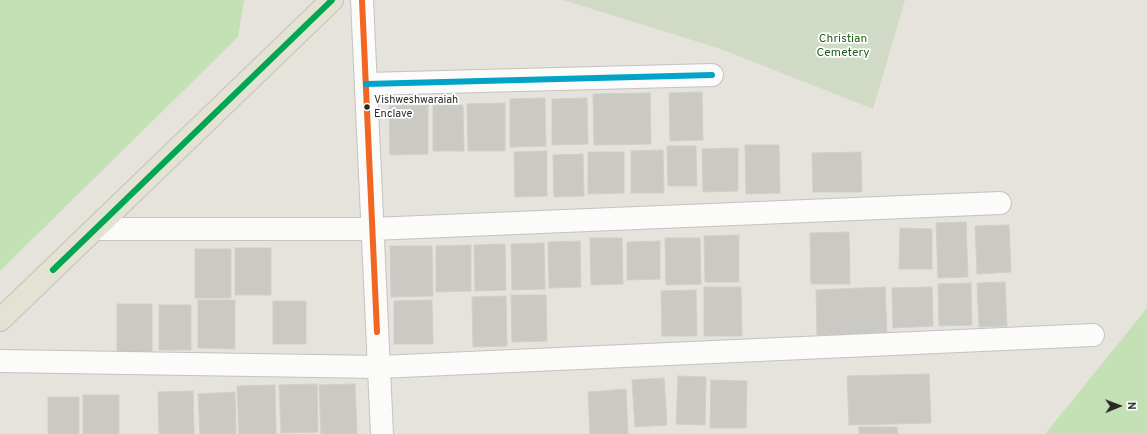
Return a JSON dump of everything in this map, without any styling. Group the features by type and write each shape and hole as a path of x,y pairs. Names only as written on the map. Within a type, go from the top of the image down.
{"main road":[{"path":"0,320 96,229 324,3"}],"street":[{"path":"362,0 382,434"},
{"path":"366,84 712,75"},
{"path":"96,229 372,229 1000,203"},
{"path":"0,361 379,367 1093,335"}],"green space":[{"path":"0,0 244,0 238,37 0,271"},
{"name":"Christian Cemetery","path":"563,0 905,0 873,109 721,49"},
{"path":"1147,308 1147,434 1045,434"}],"building":[{"path":"702,92 703,140 670,141 669,93"},
{"path":"650,93 651,144 594,145 593,94"},
{"path":"545,98 546,146 510,147 510,99"},
{"path":"587,98 588,144 552,145 552,99"},
{"path":"505,103 505,151 468,151 467,104"},
{"path":"428,105 428,154 390,155 389,106"},
{"path":"433,105 463,105 464,151 433,151"},
{"path":"745,145 779,145 780,193 746,194"},
{"path":"667,146 696,146 697,186 668,186"},
{"path":"738,148 738,191 703,192 702,149"},
{"path":"663,150 664,193 631,193 631,151"},
{"path":"547,151 547,196 515,197 514,152"},
{"path":"588,152 624,152 624,193 588,194"},
{"path":"861,152 862,192 813,192 812,153"},
{"path":"583,154 584,196 554,197 553,155"},
{"path":"966,222 968,277 938,278 936,223"},
{"path":"1009,225 1011,272 977,274 975,226"},
{"path":"900,228 932,229 932,269 899,269"},
{"path":"849,232 850,284 811,284 810,233"},
{"path":"739,235 739,282 705,282 704,236"},
{"path":"590,238 622,238 623,284 591,285"},
{"path":"665,238 700,238 701,284 666,285"},
{"path":"580,241 581,287 549,288 548,242"},
{"path":"660,241 660,279 627,280 627,242"},
{"path":"544,243 545,289 512,290 511,244"},
{"path":"505,244 506,290 475,291 474,245"},
{"path":"471,245 471,291 436,292 436,246"},
{"path":"390,246 432,246 433,296 391,297"},
{"path":"235,248 271,248 271,295 235,295"},
{"path":"195,249 231,249 231,298 195,298"},
{"path":"1005,282 1007,326 979,327 977,283"},
{"path":"971,283 972,325 939,326 938,284"},
{"path":"704,287 741,287 742,336 704,336"},
{"path":"885,287 887,333 817,335 816,290"},
{"path":"932,287 933,326 893,328 892,288"},
{"path":"696,290 697,336 662,336 661,291"},
{"path":"511,295 546,295 547,341 512,342"},
{"path":"506,296 507,346 473,347 472,297"},
{"path":"198,300 235,300 235,349 198,348"},
{"path":"432,300 433,344 394,344 394,301"},
{"path":"273,301 306,301 306,344 273,344"},
{"path":"117,304 152,304 152,352 117,352"},
{"path":"159,305 191,305 191,350 159,350"},
{"path":"929,374 931,423 849,425 847,376"},
{"path":"678,376 706,377 705,425 676,424"},
{"path":"664,378 667,425 635,427 632,380"},
{"path":"711,380 747,381 746,428 710,428"},
{"path":"317,384 318,432 281,433 279,385"},
{"path":"355,384 357,434 321,434 319,385"},
{"path":"275,385 276,434 239,434 237,386"},
{"path":"626,389 628,434 590,434 588,392"},
{"path":"193,391 194,434 159,434 158,392"},
{"path":"235,392 236,434 200,434 198,394"},
{"path":"83,395 119,395 119,434 83,434"},
{"path":"48,397 79,397 79,434 48,434"},
{"path":"859,427 897,427 898,434 859,434"}],"transit line":[{"path":"53,270 332,0"},
{"path":"362,0 377,332"},
{"path":"366,84 712,75"}],"place":[{"name":"Vishweshwaraiah Enclave","path":"367,107"}]}
